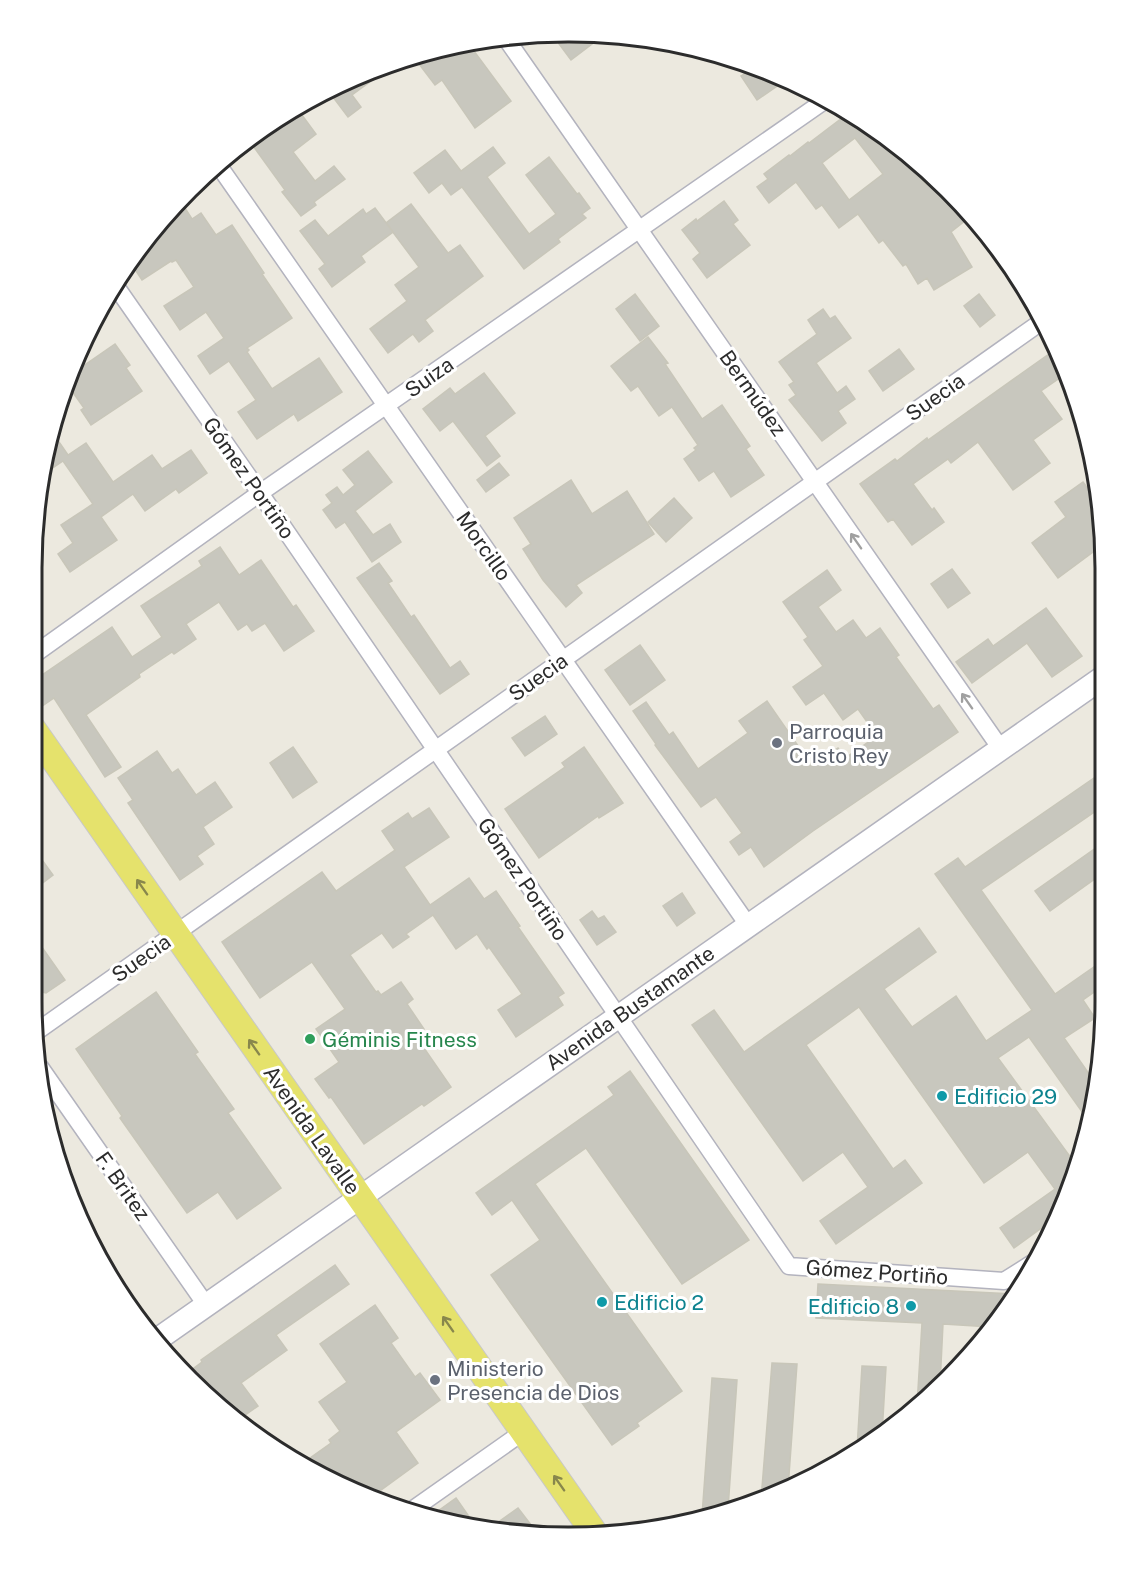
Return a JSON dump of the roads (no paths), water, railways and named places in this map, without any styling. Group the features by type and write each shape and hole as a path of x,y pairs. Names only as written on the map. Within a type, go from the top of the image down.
{"main road":[{"name":"Avenida Bustamante","path":"163,1336 1095,683"},
{"name":"Avenida Lavalle","path":"42,742 589,1526"}],"street":[{"name":"Bermúdez","path":"512,46 1001,749"},
{"name":"Suiza","path":"42,649 260,493 387,407 818,105"},
{"name":"Morcillo","path":"223,172 748,925"},
{"name":"Gómez Portiño","path":"121,293 789,1266 1004,1281 1020,1271"},
{"name":"Suecia","path":"43,1027 1035,326"},
{"name":"F. Britez","path":"48,1079 206,1305"},
{"path":"419,1505 523,1432"}],"place":[{"name":"Parroquia Cristo Rey","path":"777,743"},
{"name":"Géminis Fitness","path":"310,1039"},
{"name":"Edificio 29","path":"942,1096"},
{"name":"Edificio 2","path":"602,1302"},
{"name":"Edificio 8","path":"911,1306"},
{"name":"Ministerio Presencia de Dios","path":"435,1380"}]}
